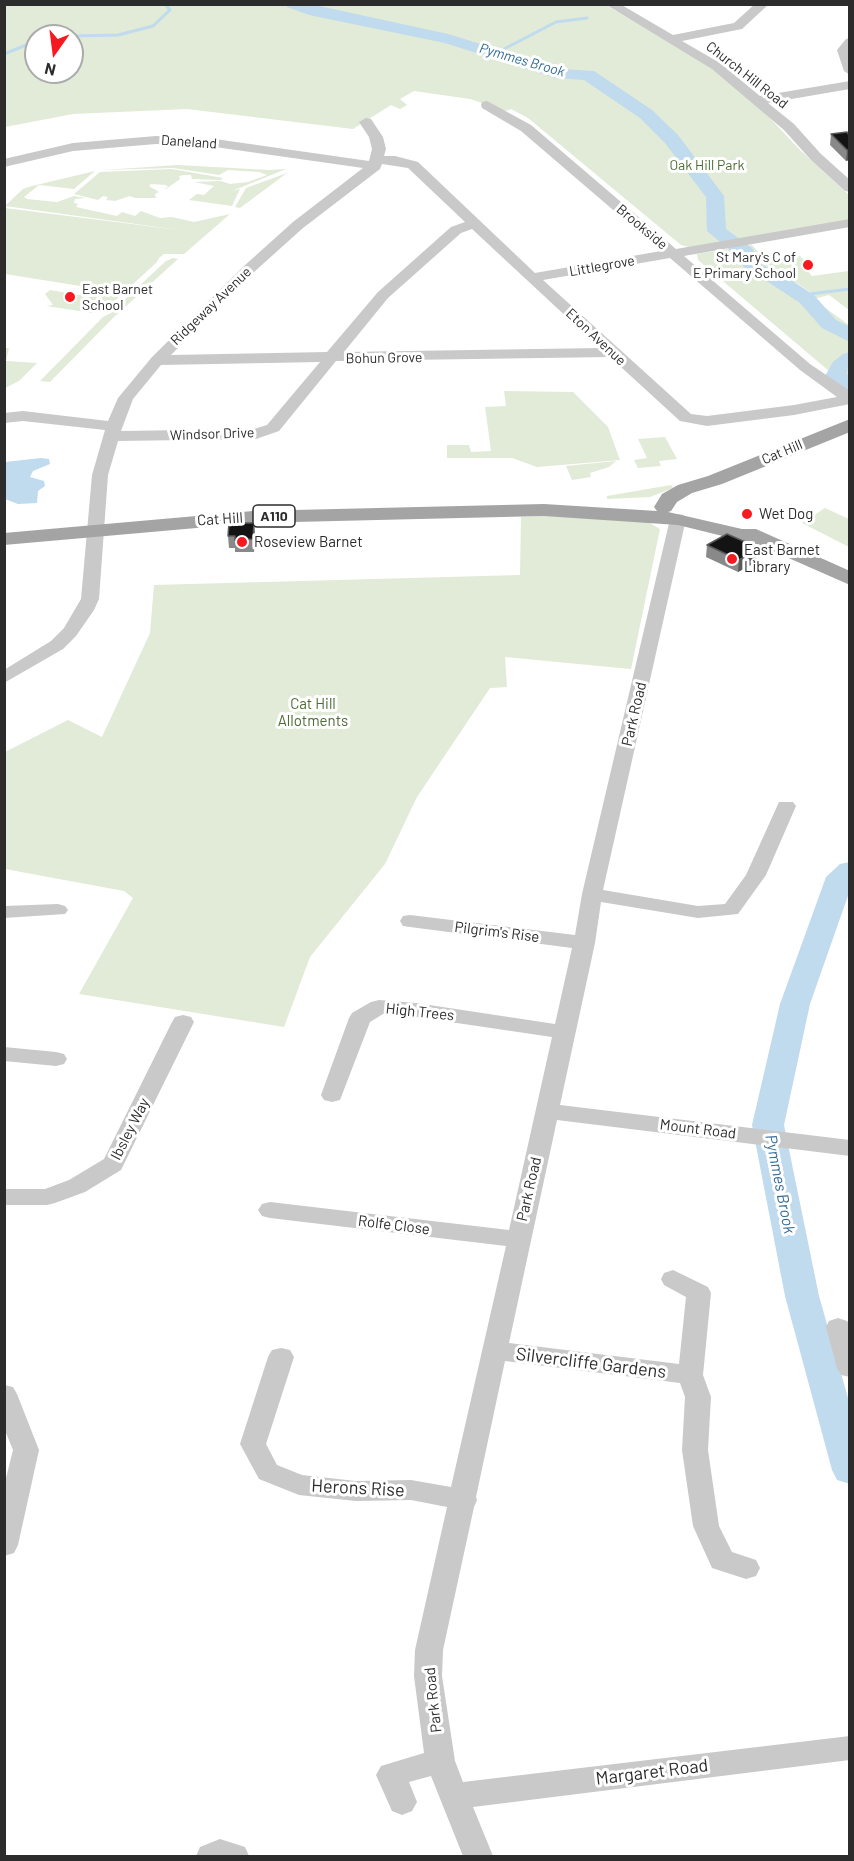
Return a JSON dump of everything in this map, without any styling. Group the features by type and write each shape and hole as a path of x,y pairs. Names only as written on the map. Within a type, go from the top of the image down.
{"main road":[{"name":"Cat Hill","path":"675,512 665,502 674,495 849,425"},
{"name":"Cat Hill","path":"4,539 265,516 544,510 675,512"},
{"name":"A110","path":"675,512 735,526 846,574"}],"street":[{"name":"Church Hill Road","path":"611,4 716,66 760,100 849,188"},
{"path":"741,7 759,8"},
{"path":"672,39 738,26 759,8"},
{"path":"849,42 843,50 849,71"},
{"path":"760,100 849,85"},
{"name":"Brookside","path":"487,105 520,124 805,367 849,399"},
{"path":"366,122 376,137 379,155 376,163"},
{"name":"Daneland","path":"4,163 73,147 156,140 215,143 376,163"},
{"name":"Eton Avenue","path":"376,163 395,160 413,165 681,415 693,420 708,421 787,411 849,399"},
{"name":"Ridgeway Avenue","path":"4,678 30,664 57,645 70,632 90,599 100,475 112,431 126,398 157,360 249,269 298,225 376,163"},
{"name":"Windsor Drive","path":"4,418 23,416 112,431 266,432 278,423 383,295 456,230 474,223"},
{"name":"Littlegrove","path":"532,278 849,223"},
{"name":"Bohun Grove","path":"157,360 331,359 612,352"},
{"name":"Park Road","path":"478,1857 440,1761 428,1676 429,1650 464,1500 493,1350 584,943 592,894 675,512"},
{"path":"4,659 30,664"},
{"path":"592,894 698,912 731,910 756,875 786,806"},
{"path":"4,912 58,910"},
{"name":"Pilgrim's Rise","path":"410,921 584,943"},
{"name":"High Trees","path":"332,1095 360,1018 379,1007 416,1010 564,1032"},
{"name":"Ibsley Way","path":"4,1197 47,1197 77,1186 112,1164 183,1022"},
{"path":"4,1054 56,1059"},
{"name":"Mount Road","path":"547,1111 849,1148"},
{"name":"Rolfe Close","path":"270,1210 518,1239"},
{"path":"673,1279 699,1293 690,1375 698,1398 694,1450 706,1526 722,1560 746,1568"},
{"path":"838,1327 849,1368"},
{"name":"Silvercliffe Gardens","path":"493,1350 690,1375"},
{"name":"Herons Rise","path":"281,1357 253,1444 267,1472 299,1485 356,1491 411,1490 464,1500"},
{"path":"4,1394 26,1450 4,1545"},
{"name":"Margaret Road","path":"455,1796 849,1748"},
{"path":"402,1802 391,1775 440,1761"},
{"path":"211,1857 220,1852 234,1857"}],"green space":[{"name":"Oak Hill Park","path":"4,5 606,5 707,65 753,100 799,149 849,195 849,221 689,247 681,245 528,118 511,109 506,111 470,99 414,91 400,99 407,105 400,109 391,105 353,129 187,109 73,114 5,127"},
{"path":"177,165 286,169 232,191 240,189 232,206 189,200 197,194 204,195 214,186 194,182 221,181 230,184 248,182 267,175 259,172 228,170 219,175 173,168 103,170"},
{"path":"172,169 223,178 221,180 192,179 191,175 184,175 179,176 180,179 166,189 164,189 168,187 166,185 151,184 149,186 159,192 155,194 156,198 130,196 115,201 106,200 108,197 103,196 98,200 74,194 100,172"},
{"path":"95,171 74,189 39,185 24,197 57,202 74,196 86,198 75,199 74,203 78,204 76,207 117,216 122,212 135,216 141,211 160,218 172,217 194,222 230,214 184,254 164,254 108,307 93,313 46,306 53,305 45,294 50,290 91,297 99,289 5,274 5,208 187,231 5,206 23,189 32,186"},
{"path":"287,173 240,208 235,207 246,188"},
{"path":"752,245 767,262 772,273 766,259 800,256 806,262 801,263 812,276 849,271 849,310 829,295 814,299 813,294 791,281 812,295 811,302 819,308 824,307 849,325 849,388 698,260 697,254"},
{"path":"173,258 178,259 114,317 50,382 40,381 103,317 118,309 124,300 166,261"},
{"path":"5,348 9,348 6,361 37,363 19,381 5,388"},
{"path":"504,391 573,392 608,427 620,460 537,467 512,458 447,458 447,445 469,445 471,452 491,451 485,407 506,406"},
{"path":"665,437 677,459 659,461 661,466 638,468 634,460 647,458 638,439"},
{"path":"616,461 609,467 590,473 591,477 572,480 566,466"},
{"path":"671,485 673,488 650,497 607,499 607,496"},
{"path":"825,508 849,519 849,547 802,523"},
{"name":"Cat Hill Allotments","path":"565,515 643,519 660,529 631,669 505,657 507,687 490,688 417,797 385,864 310,957 284,1027 79,994 133,898 124,891 5,869 5,752 68,720 102,737 150,633 154,585 520,575 521,517"}],"water":[{"path":"49,459 50,464 33,471 30,477 44,481 45,486 38,491 37,503 18,504 5,499 5,462"}],"building":[{"path":"847,132 849,135 849,150 831,134"},
{"path":"229,523 254,523 253,539 235,540 235,536 228,536"},
{"path":"727,534 759,548 739,560 707,545"}],"waterway":[{"path":"84,36 118,35 153,26 170,10 165,4"},
{"name":"Pymmes Brook","path":"293,4 315,12 448,39 561,74 588,75 646,114 672,139 715,196 717,231 745,252 747,259 755,269 772,276 807,299 829,324 850,336"},
{"path":"504,49 556,22 587,18"},
{"path":"4,54 24,46"},
{"path":"801,295 850,289"},
{"name":"Pymmes Brook","path":"850,358 840,366 836,376 850,386"},
{"name":"Pymmes Brook","path":"850,870 840,877 795,1004 768,1125 802,1296 850,1470"}],"place":[{"name":"St Mary's C of E Primary School","path":"808,265"},
{"name":"East Barnet School","path":"70,297"},
{"name":"Wet Dog","path":"747,514"},
{"name":"Roseview Barnet","path":"242,542"},
{"name":"East Barnet Library","path":"732,559"}]}
